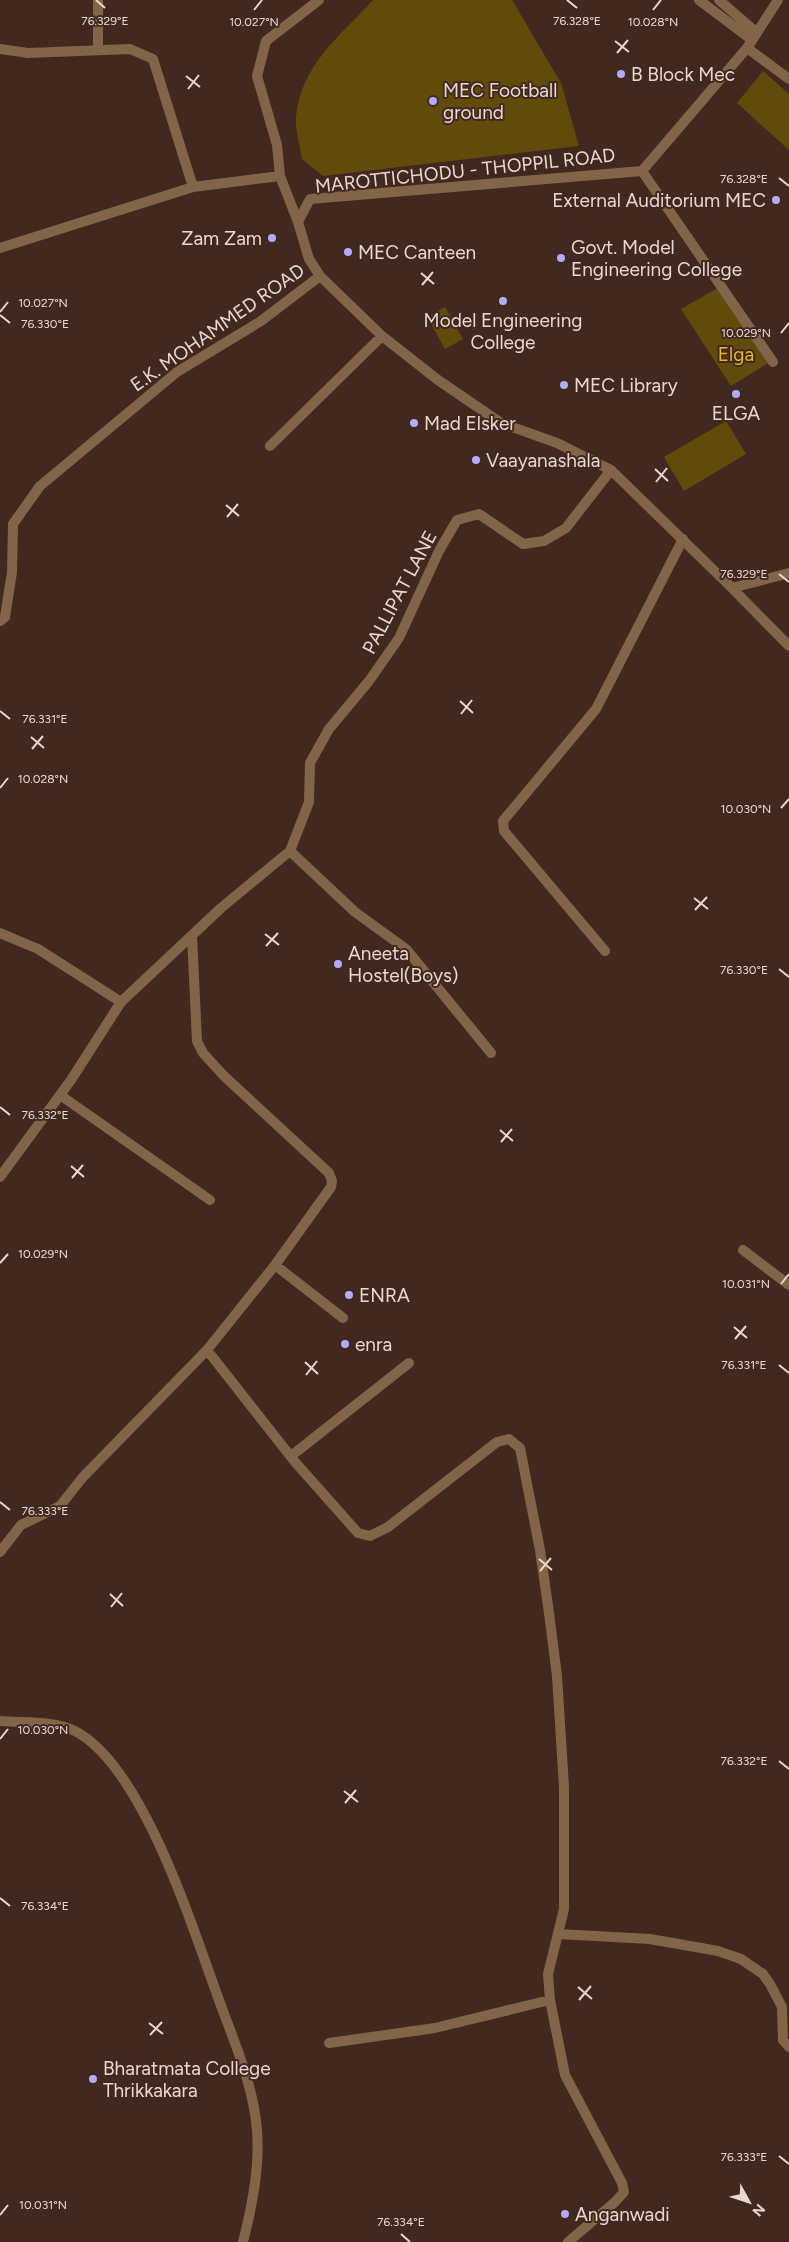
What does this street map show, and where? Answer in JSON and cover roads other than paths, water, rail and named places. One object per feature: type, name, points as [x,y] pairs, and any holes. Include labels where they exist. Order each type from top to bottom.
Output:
[{"type":"street","points":[[98,0],[98,50]]},
{"type":"street","points":[[319,0],[266,41],[257,76],[277,145],[280,176],[298,222],[309,259],[320,276],[382,336],[438,380],[501,424],[557,443],[611,470],[683,539],[789,646]]},
{"type":"street","points":[[699,0],[752,40]]},
{"type":"street","points":[[719,0],[752,40],[789,79]]},
{"type":"street","name":"MAROTTICHODU - THOPPIL ROAD","points":[[298,222],[310,199],[642,170],[752,40],[778,0]]},
{"type":"street","points":[[0,49],[28,53],[130,49],[153,59],[193,187]]},
{"type":"street","points":[[642,170],[774,362]]},
{"type":"street","points":[[0,248],[193,187],[280,176]]},
{"type":"street","name":"E.K. MOHAMMED ROAD","points":[[0,621],[6,617],[12,572],[13,524],[40,486],[177,372],[261,321],[320,276]]},
{"type":"street","points":[[270,446],[382,336]]},
{"type":"street","name":"PALLIPAT LANE","points":[[290,851],[309,802],[310,763],[329,729],[369,682],[399,638],[440,551],[457,520],[479,514],[523,544],[544,542],[566,528],[611,470]]},
{"type":"street","points":[[605,951],[504,831],[504,821],[596,709],[683,539]]},
{"type":"street","points":[[732,588],[789,573]]},
{"type":"street","points":[[0,1177],[60,1095],[122,1002],[192,936],[290,851],[355,912],[406,949],[491,1054]]},
{"type":"street","points":[[0,933],[38,949],[122,1002]]},
{"type":"street","points":[[0,1552],[21,1525],[60,1506],[83,1477],[207,1350],[275,1265],[331,1187],[332,1181],[329,1173],[224,1076],[203,1053],[197,1041],[192,936]]},
{"type":"street","points":[[60,1095],[210,1200]]},
{"type":"street","points":[[743,1250],[789,1285]]},
{"type":"street","points":[[275,1265],[343,1318]]},
{"type":"street","points":[[207,1350],[291,1456],[358,1533],[370,1536],[388,1527],[497,1442],[509,1438],[520,1448],[540,1550],[560,1713],[564,1787],[564,1909],[548,1974],[550,2000],[565,2075],[622,2183],[624,2192],[568,2242]]},
{"type":"street","points":[[291,1456],[409,1363]]},
{"type":"street","points":[[0,1721],[58,1725],[75,1730],[98,1747],[120,1773],[171,1868],[249,2085],[257,2130],[256,2177],[243,2242]]},
{"type":"street","points":[[558,1934],[650,1939],[718,1950],[741,1959],[762,1974],[770,1984],[782,2007],[783,2040],[789,2047]]},
{"type":"street","points":[[329,2043],[435,2028],[550,2000]]},
{"type":"place","name":"B Block Mec","points":[[621,74]]},
{"type":"place","name":"MEC Football ground","points":[[433,101]]},
{"type":"place","name":"External Auditorium MEC","points":[[776,200]]},
{"type":"place","name":"Zam Zam","points":[[272,238]]},
{"type":"place","name":"MEC Canteen","points":[[348,252]]},
{"type":"place","name":"Govt. Model Engineering College","points":[[561,258]]},
{"type":"place","name":"Model Engineering College","points":[[503,301]]},
{"type":"place","name":"MEC Library","points":[[564,385]]},
{"type":"place","name":"ELGA","points":[[736,394]]},
{"type":"place","name":"Mad Elsker","points":[[414,423]]},
{"type":"place","name":"Vaayanashala","points":[[476,460]]},
{"type":"place","name":"Aneeta Hostel(Boys)","points":[[338,964]]},
{"type":"place","name":"ENRA","points":[[349,1295]]},
{"type":"place","name":"enra","points":[[345,1344]]},
{"type":"place","name":"Bharatmata College Thrikkakara","points":[[93,2079]]},
{"type":"place","name":"Anganwadi","points":[[565,2214]]},
{"type":"park label","name":"Elga","points":[[736,354]]}]
